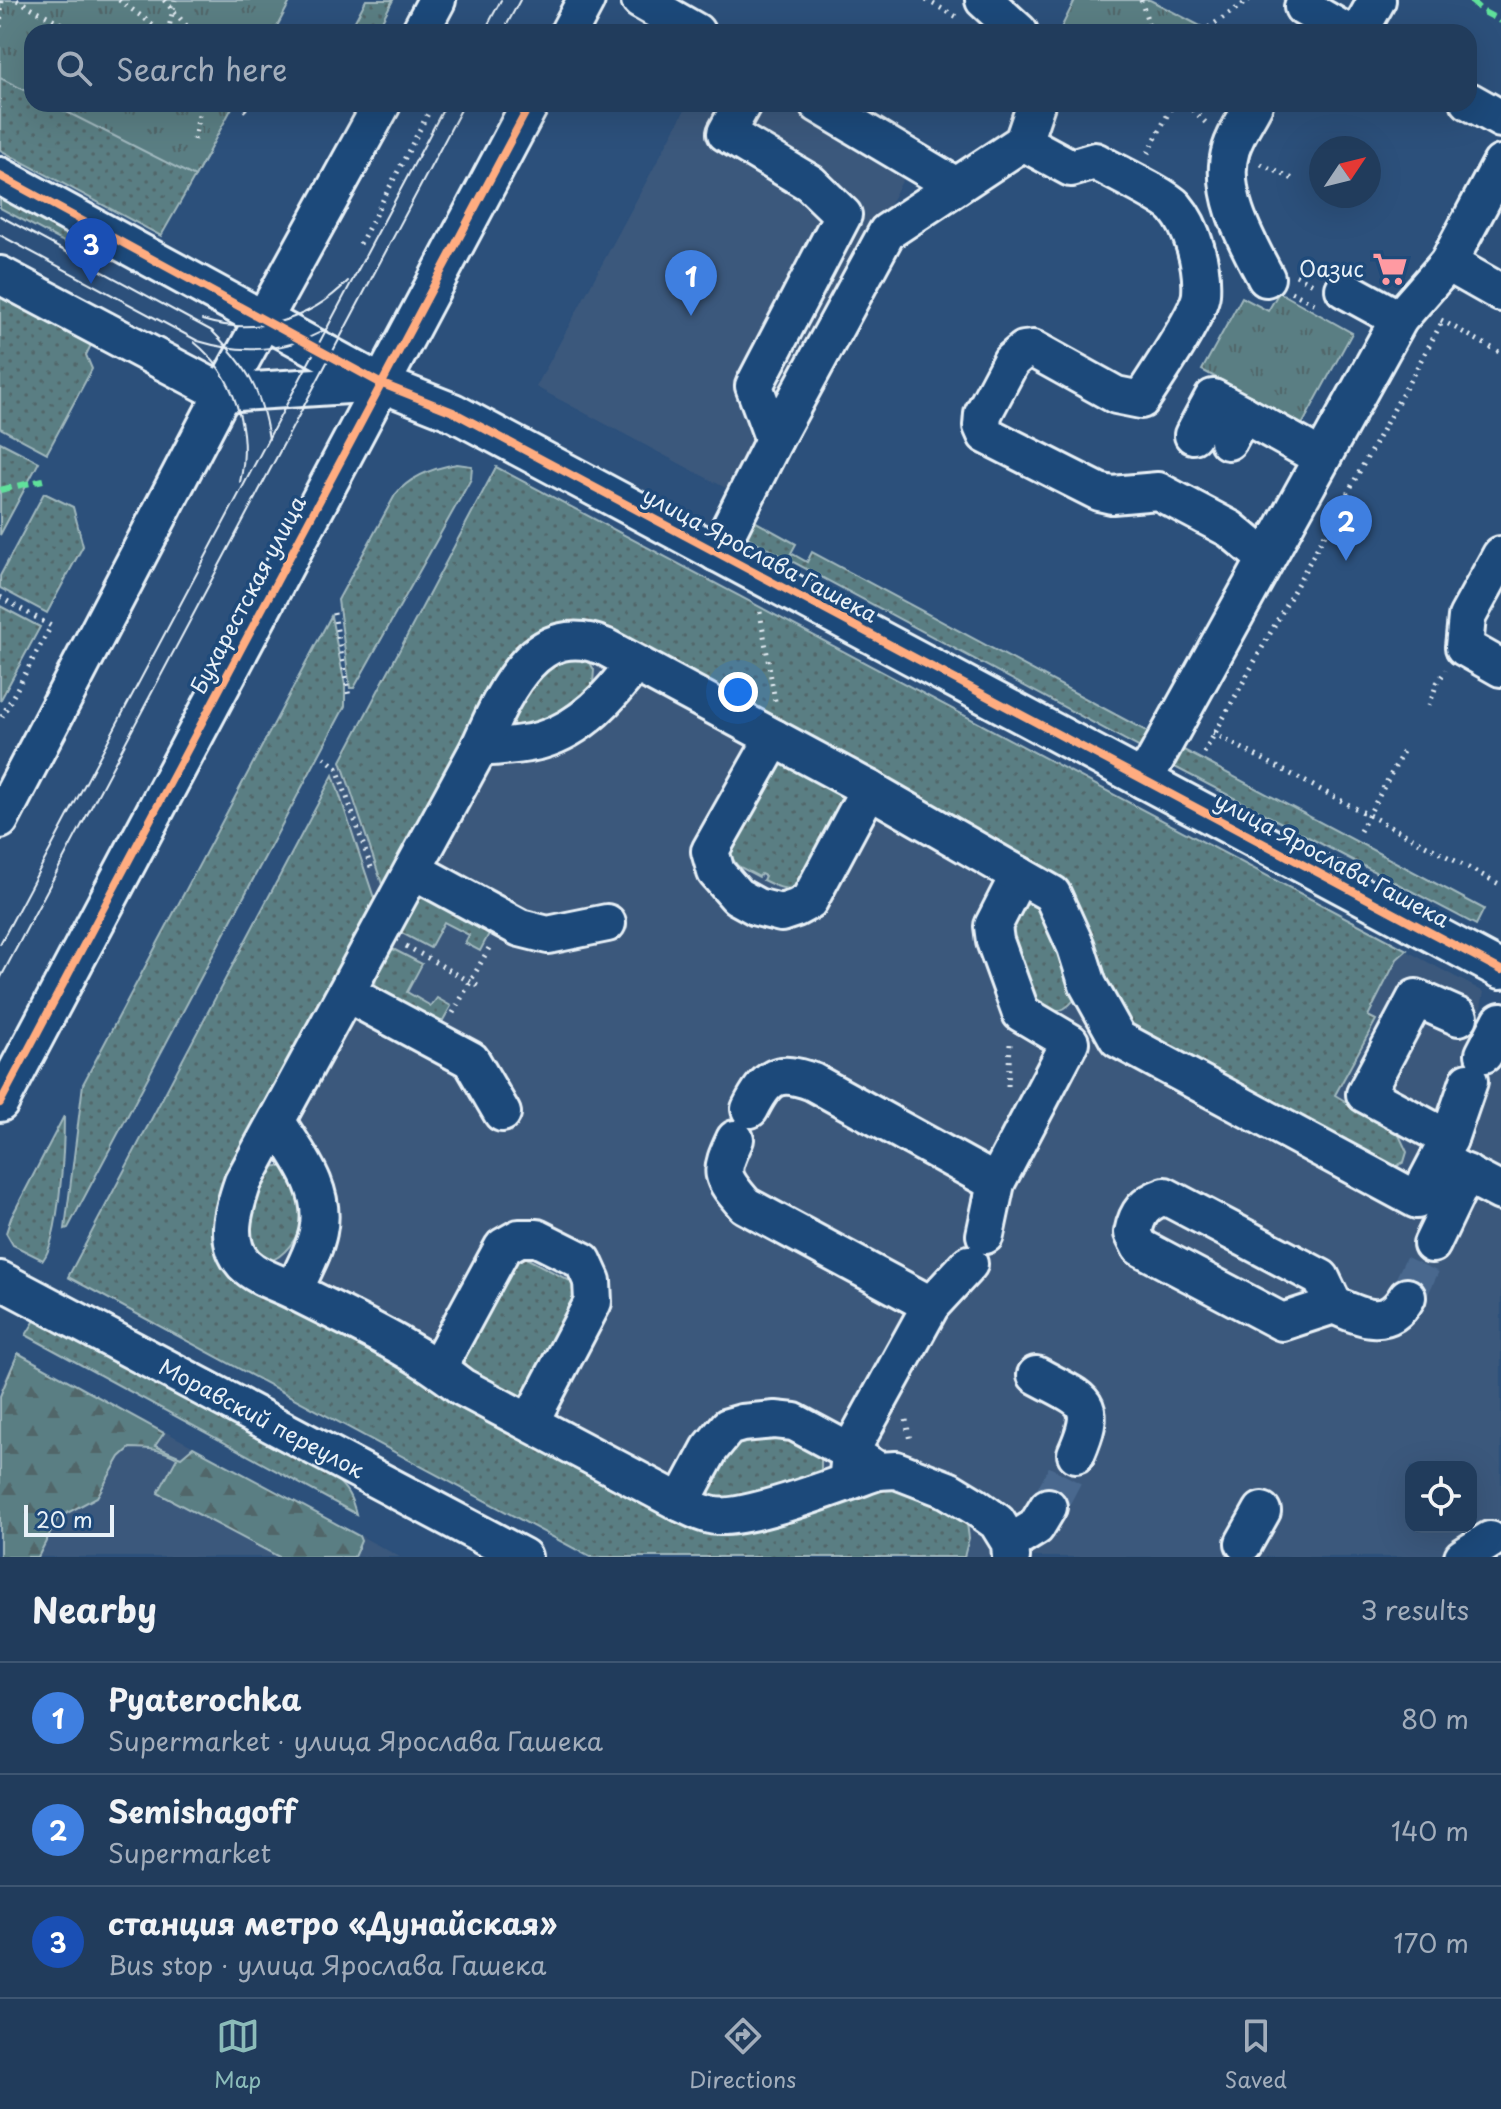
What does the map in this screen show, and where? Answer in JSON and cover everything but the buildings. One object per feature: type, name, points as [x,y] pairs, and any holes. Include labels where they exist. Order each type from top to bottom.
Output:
[{"type":"street","points":[[424,24],[437,0]]},
{"type":"street","points":[[573,24],[586,0]]},
{"type":"street","points":[[640,0],[682,24]]},
{"type":"street","points":[[1321,18],[1377,0]]},
{"type":"street","points":[[1477,106],[1501,119]]},
{"type":"street","points":[[0,820],[223,393],[378,112]]},
{"type":"street","name":"Бухарестская улица","points":[[0,1103],[526,112]]},
{"type":"street","points":[[738,112],[726,133],[810,183],[843,215],[754,386],[774,440]]},
{"type":"street","points":[[831,112],[956,186]]},
{"type":"street","points":[[717,553],[774,440],[887,232],[1023,142],[1033,112]]},
{"type":"street","points":[[1250,112],[1231,148],[1227,184],[1238,217],[1266,278]]},
{"type":"street","points":[[1023,142],[1071,168],[1095,161],[1174,205],[1189,231],[1199,264],[1201,296],[1141,400],[1116,395],[1033,349],[1024,350],[1011,361],[983,414],[982,426],[986,435],[1099,492],[1112,495],[1158,491],[1230,529],[1266,559]]},
{"type":"street","points":[[1144,780],[1322,458],[1418,315],[1458,269],[1501,164]]},
{"type":"street","name":"улица Ярослава Гашека","points":[[0,176],[380,383],[453,412],[1501,970]]},
{"type":"street","points":[[1458,269],[1501,293]]},
{"type":"street","points":[[0,275],[223,393]]},
{"type":"street","points":[[1344,289],[1418,315]]},
{"type":"street","name":"улица Ярослава Гашека","points":[[223,393],[380,383]]},
{"type":"street","points":[[1193,435],[1213,398],[1235,428],[1322,458]]},
{"type":"street","points":[[1501,555],[1467,617],[1464,647],[1501,668]]},
{"type":"street","points":[[1048,1507],[1036,1527],[1010,1550],[997,1522],[948,1490],[896,1470],[858,1469],[730,1517],[711,1516],[462,1387],[438,1367],[294,1290],[264,1278],[243,1263],[235,1247],[232,1229],[234,1208],[243,1182],[515,677],[527,662],[553,645],[569,639],[586,639],[634,664],[775,726],[869,789],[1052,894],[1076,947],[1088,985],[1118,1039]]},
{"type":"street","points":[[479,748],[542,740],[568,728],[611,696],[634,664]]},
{"type":"street","points":[[775,726],[710,851],[716,872],[737,896],[757,907],[781,913],[809,901],[869,789]]},
{"type":"street","points":[[413,870],[520,928],[548,935],[607,923]]},
{"type":"street","points":[[1019,875],[993,926],[995,941],[1021,1013],[1070,1042],[1118,1039],[1417,1200],[1451,1157]]},
{"type":"street","points":[[346,993],[471,1060],[502,1113]]},
{"type":"street","points":[[1459,1017],[1416,998],[1365,1094],[1501,1192]]},
{"type":"street","points":[[1432,1244],[1451,1157],[1477,1068],[1501,1021]]},
{"type":"street","points":[[858,1469],[895,1372],[931,1305],[977,1250],[996,1183],[1070,1042]]},
{"type":"street","points":[[931,1305],[745,1205],[728,1186],[723,1164],[761,1088],[775,1077],[791,1074],[813,1082],[996,1183]]},
{"type":"street","points":[[277,1122],[313,1181],[321,1209],[318,1235],[294,1290]]},
{"type":"street","points":[[1334,1305],[1321,1278],[1165,1196],[1148,1202],[1136,1217],[1133,1233],[1140,1247],[1282,1322],[1334,1305],[1368,1318],[1391,1316],[1401,1308],[1407,1297]]},
{"type":"street","points":[[438,1367],[503,1247],[519,1238],[537,1238],[583,1261],[592,1281],[593,1302],[530,1422]]},
{"type":"street","name":"Моравский переулок","points":[[0,1280],[523,1557]]},
{"type":"street","points":[[1036,1375],[1084,1403],[1089,1414],[1088,1427],[1076,1454]]},
{"type":"street","points":[[681,1503],[710,1449],[728,1427],[775,1420],[794,1422],[858,1469]]},
{"type":"street","points":[[1244,1543],[1262,1511]]},
{"type":"path","points":[[0,27],[2,0]]},
{"type":"path","points":[[17,0],[62,24]]},
{"type":"path","points":[[119,0],[154,24]]},
{"type":"path","points":[[164,0],[185,24]]},
{"type":"path","points":[[168,24],[175,0]]},
{"type":"path","points":[[1141,0],[1148,24]]},
{"type":"path","points":[[1214,24],[1249,0]]},
{"type":"path","points":[[194,140],[199,112]]},
{"type":"path","points":[[360,244],[429,112]]},
{"type":"path","points":[[1151,147],[1169,112]]},
{"type":"path","points":[[1195,112],[1204,121]]},
{"type":"path","points":[[1281,174],[1295,180]]},
{"type":"path","points":[[1204,753],[1418,315],[1458,269]]},
{"type":"path","points":[[1266,278],[1317,306],[1344,289]]},
{"type":"path","points":[[1418,315],[1501,353]]},
{"type":"path","points":[[0,597],[51,626],[0,720]]},
{"type":"path","points":[[760,608],[775,726]]},
{"type":"path","points":[[334,613],[349,697]]},
{"type":"path","points":[[1180,716],[1501,885]]},
{"type":"path","points":[[1360,831],[1404,750]]},
{"type":"path","points":[[324,757],[337,768],[383,923],[478,986]]},
{"type":"path","points":[[437,1042],[505,919]]},
{"type":"path","points":[[895,1372],[902,1392],[915,1478]]},
{"type":"shaded area","points":[[684,112],[799,112],[908,170],[735,493],[536,387]]},
{"type":"shaded area","points":[[496,467],[1484,992],[1473,1048],[1501,1063],[1501,1557],[590,1557],[68,1277]]},
{"type":"shaded area","points":[[18,1353],[400,1557],[0,1557],[0,1388]]},
{"type":"green space","points":[[0,0],[291,0],[278,24],[24,24],[24,90],[0,78]]},
{"type":"green space","points":[[366,0],[393,0],[380,24],[353,24]]},
{"type":"green space","points":[[1075,0],[1150,0],[1196,24],[1063,24]]},
{"type":"green space","points":[[0,43],[24,56],[24,112],[132,112],[209,152],[161,236],[0,150]]},
{"type":"green space","points":[[67,112],[230,112],[195,177]]},
{"type":"green space","points":[[0,195],[79,236],[73,247],[0,208]]},
{"type":"green space","points":[[1279,292],[1352,333],[1302,425],[1202,370],[1242,297],[1268,311]]},
{"type":"green space","points":[[0,297],[91,345],[86,355],[92,369],[47,453],[0,428]]},
{"type":"green space","points":[[0,442],[39,462],[0,535]]},
{"type":"green space","points":[[457,464],[472,466],[471,479],[354,688],[350,688],[338,600],[395,495],[423,474]]},
{"type":"green space","points":[[496,467],[1407,950],[1397,959],[1368,1016],[1376,1020],[1335,1095],[1398,1133],[1407,1152],[1404,1162],[1393,1168],[1146,1037],[1112,1008],[1063,889],[565,633],[386,896],[341,761]]},
{"type":"green space","points":[[44,493],[73,507],[83,546],[47,613],[0,588],[0,576]]},
{"type":"green space","points":[[749,518],[796,544],[791,553],[807,562],[812,552],[1150,733],[1142,749],[741,534]]},
{"type":"green space","points":[[0,606],[40,627],[0,701]]},
{"type":"green space","points":[[331,616],[345,685],[345,706],[65,1229],[83,1084]]},
{"type":"green space","points":[[557,656],[588,659],[594,670],[593,683],[565,707],[539,721],[516,725],[507,721],[507,713]]},
{"type":"green space","points":[[1178,747],[1484,909],[1476,925],[1169,764]]},
{"type":"green space","points":[[783,762],[845,795],[846,805],[799,888],[794,889],[763,880],[765,876],[761,874],[759,877],[738,866],[728,853],[776,766]]},
{"type":"green space","points":[[333,775],[378,910],[230,1190],[256,1290],[697,1525],[889,1481],[959,1513],[967,1524],[969,1538],[964,1557],[590,1557],[68,1277]]},
{"type":"green space","points":[[426,896],[493,926],[480,951],[465,943],[469,935],[444,922],[430,948],[398,931],[415,901]]},
{"type":"green space","points":[[1030,904],[1042,909],[1078,995],[1060,1010],[1035,1008],[1004,920],[1019,907]]},
{"type":"green space","points":[[389,947],[422,964],[407,992],[431,1006],[437,998],[451,1006],[438,1029],[375,990],[376,970]]},
{"type":"green space","points":[[64,1116],[57,1213],[49,1249],[43,1260],[13,1245],[6,1233]]},
{"type":"green space","points":[[278,1166],[295,1180],[302,1204],[302,1219],[290,1245],[267,1262],[243,1243],[242,1219],[270,1167]]},
{"type":"green space","points":[[519,1257],[574,1283],[581,1296],[526,1400],[469,1380],[455,1356],[500,1270]]},
{"type":"green space","points":[[37,1317],[334,1478],[348,1494],[356,1514],[26,1335]]},
{"type":"green space","points":[[18,1353],[164,1433],[155,1446],[181,1457],[193,1447],[359,1536],[361,1541],[354,1557],[279,1557],[158,1493],[177,1458],[154,1450],[130,1448],[120,1457],[97,1497],[58,1518],[38,1557],[0,1557],[0,1396]]},
{"type":"green space","points":[[778,1434],[821,1456],[821,1473],[807,1487],[713,1500],[708,1487],[733,1441]]},
{"type":"tunnel","points":[[1407,1297],[1432,1244]]},
{"type":"tunnel","points":[[1048,1507],[1076,1454]]},
{"type":"tram line","points":[[488,24],[501,0]]},
{"type":"tram line","points":[[507,24],[520,0]]},
{"type":"tram line","points":[[0,944],[442,112]]},
{"type":"tram line","points":[[0,979],[460,112]]},
{"type":"tram line","points":[[0,216],[212,331],[251,379],[262,406],[269,439]]},
{"type":"tram line","points":[[0,235],[198,341],[232,348],[265,349],[297,342],[328,328]]},
{"type":"tram line","points":[[202,320],[242,326],[280,322],[316,306],[348,281]]},
{"type":"tram line","points":[[194,342],[220,371],[237,406],[244,444],[240,482]]},
{"type":"marked path","points":[[1470,0],[1501,21]]},
{"type":"marked path","points":[[0,490],[43,480]]},
{"type":"cycle path","points":[[0,1103],[526,112]]},
{"type":"cycle path","points":[[0,176],[380,383],[453,412],[1501,970]]},
{"type":"place","name":"Оазис","points":[[1390,269]]},
{"type":"place","name":"станция метро «Дунайская»","points":[[91,284]]},
{"type":"place","name":"Pyaterochka","points":[[691,316]]},
{"type":"place","name":"Semishagoff","points":[[1346,561]]}]
